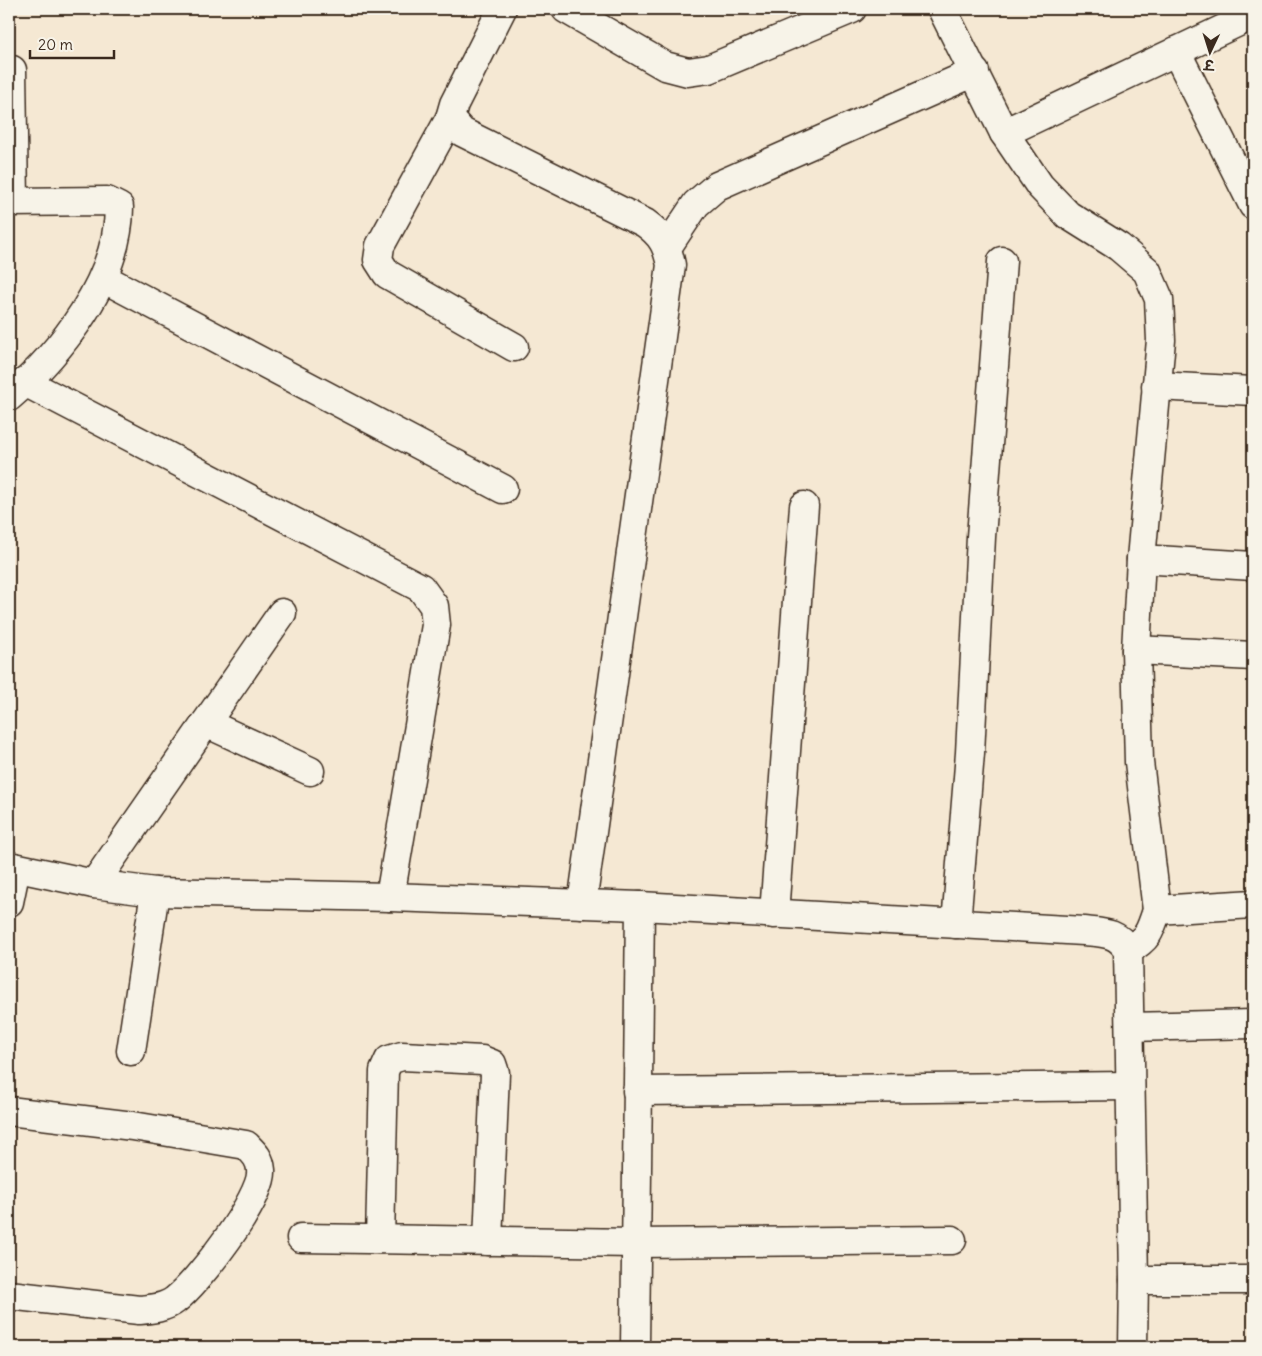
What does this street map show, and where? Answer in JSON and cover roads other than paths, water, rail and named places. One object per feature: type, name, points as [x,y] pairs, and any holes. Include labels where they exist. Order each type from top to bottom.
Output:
[{"type":"street","points":[[502,9],[454,104],[450,118],[380,246],[378,260],[387,274],[514,347]]},
{"type":"street","points":[[566,9],[665,66],[688,72],[709,69],[852,9]]},
{"type":"street","points":[[942,9],[1004,133],[1040,186],[1068,215],[1119,247],[1147,270],[1159,299],[1161,340],[1141,559],[1136,650],[1139,762],[1157,910],[1151,932],[1142,942],[1128,950]]},
{"type":"street","points":[[1004,133],[1253,15]]},
{"type":"street","points":[[1176,52],[1253,205]]},
{"type":"street","points":[[12,70],[11,202],[107,201],[119,208],[119,221],[103,278],[90,303],[54,350],[17,390],[421,588],[434,606],[436,625],[390,896]]},
{"type":"street","points":[[668,246],[696,204],[717,186],[975,72]]},
{"type":"street","points":[[450,118],[462,132],[645,223],[659,233],[668,246],[671,265],[582,904]]},
{"type":"street","points":[[956,924],[970,753],[980,537],[1002,261]]},
{"type":"street","points":[[103,278],[503,489]]},
{"type":"street","points":[[1156,386],[1253,391]]},
{"type":"street","points":[[774,914],[804,506]]},
{"type":"street","points":[[1141,559],[1253,566]]},
{"type":"street","points":[[94,884],[282,613]]},
{"type":"street","points":[[1136,650],[1253,656]]},
{"type":"street","points":[[206,723],[310,771]]},
{"type":"street","points":[[9,902],[13,867],[94,884],[155,892],[390,896],[640,906],[1111,934],[1122,940],[1128,950],[1134,1280],[1133,1347]]},
{"type":"street","points":[[131,1051],[155,892]]},
{"type":"street","points":[[1157,910],[1253,904]]},
{"type":"street","points":[[635,1347],[640,906]]},
{"type":"street","points":[[1130,1027],[1253,1024]]},
{"type":"street","points":[[380,1239],[384,1071],[389,1060],[402,1056],[482,1060],[492,1064],[495,1073],[488,1241]]},
{"type":"street","points":[[637,1091],[1130,1086]]},
{"type":"street","points":[[9,1111],[133,1126],[246,1145],[258,1156],[262,1172],[258,1190],[243,1217],[189,1287],[175,1301],[160,1308],[139,1310],[9,1295]]},
{"type":"street","points":[[301,1238],[635,1242],[952,1240]]},
{"type":"street","points":[[1134,1280],[1253,1280]]}]
